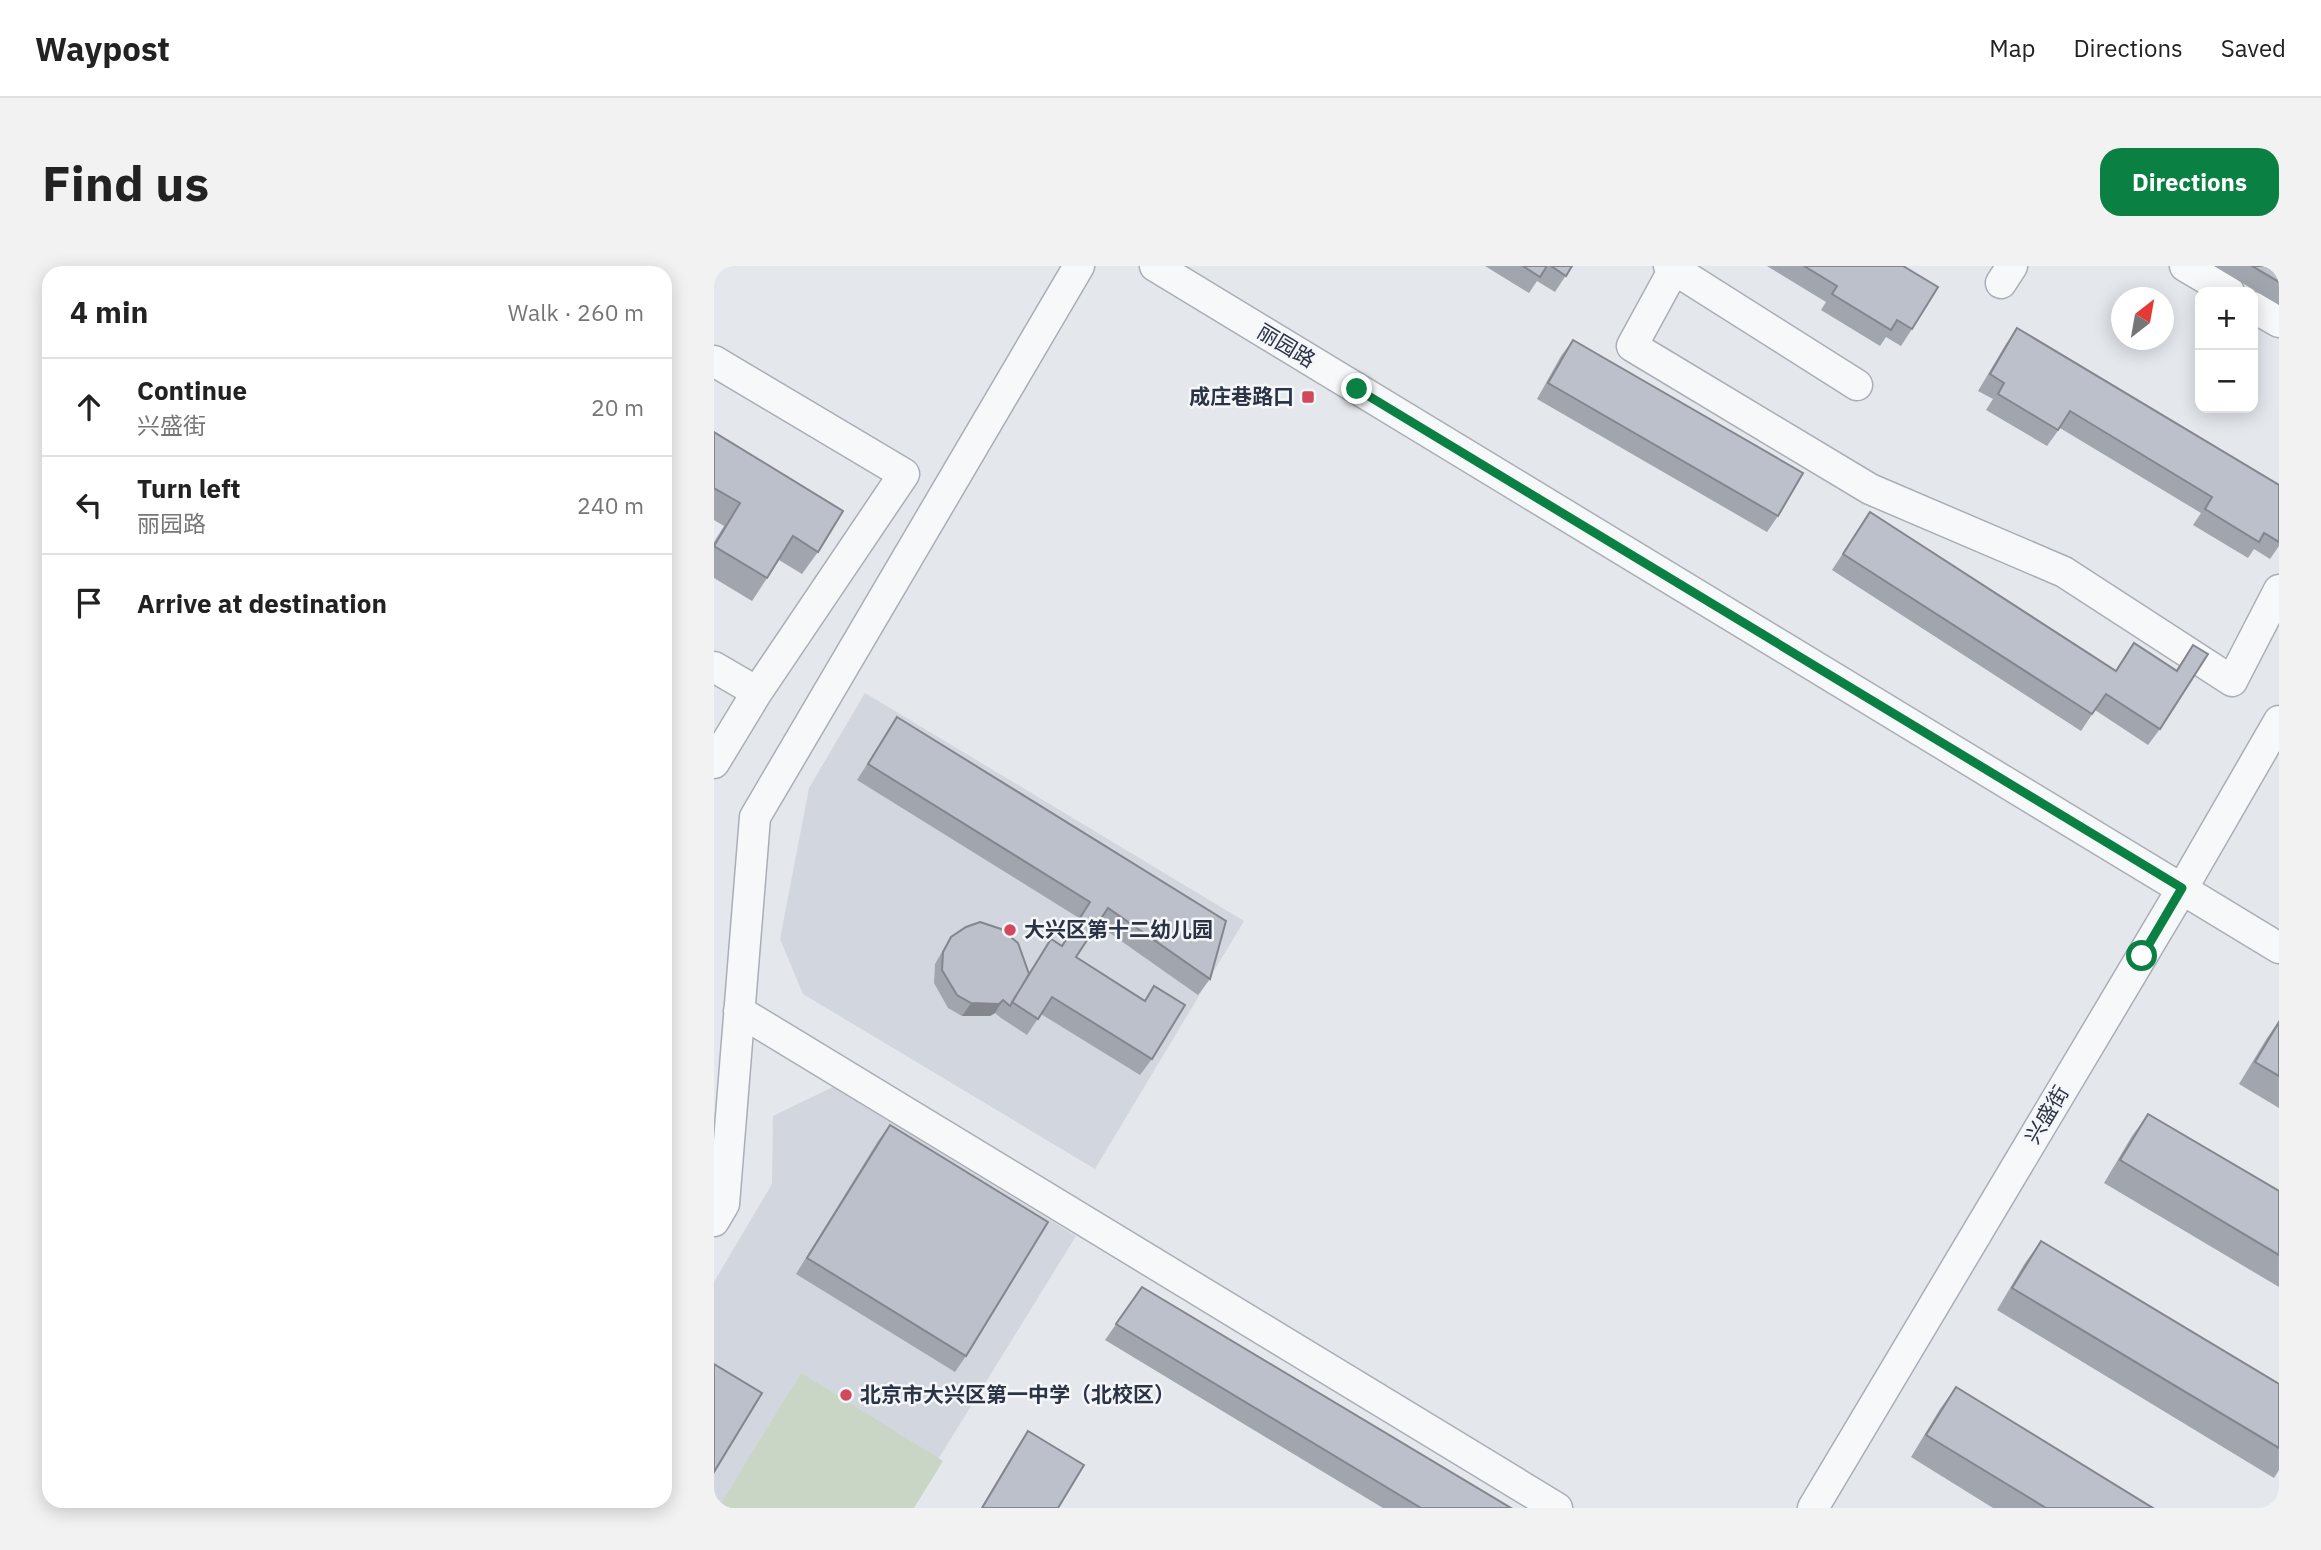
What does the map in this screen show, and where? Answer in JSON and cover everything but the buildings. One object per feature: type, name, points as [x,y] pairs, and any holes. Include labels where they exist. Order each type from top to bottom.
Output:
[{"type":"street","points":[[714,1221],[724,1204],[755,817],[1079,266]]},
{"type":"street","name":"丽园路","points":[[1155,266],[2279,948]]},
{"type":"street","points":[[2185,266],[2221,287]]},
{"type":"street","points":[[1857,386],[1672,267],[1632,346],[1870,489],[2064,572],[2232,681],[2279,590]]},
{"type":"street","points":[[2258,310],[2279,322]]},
{"type":"street","points":[[714,361],[904,474],[757,692],[714,763]]},
{"type":"street","points":[[714,667],[757,692]]},
{"type":"street","name":"兴盛街","points":[[1813,1508],[2279,721]]},
{"type":"street","points":[[739,1011],[1557,1508]]},
{"type":"shaded area","name":"大兴区第十二幼儿园","points":[[865,693],[1244,921],[1095,1169],[803,994],[780,939],[809,788]]},
{"type":"shaded area","name":"北京市大兴区第一中学（北校区）","points":[[833,1087],[1076,1236],[908,1508],[714,1508],[714,1282],[772,1184],[773,1116]]},
{"type":"green space","points":[[801,1373],[943,1461],[914,1508],[718,1508]]},
{"type":"place","name":"成庄巷路口","points":[[1308,397]]},
{"type":"place","name":"大兴区第十二幼儿园","points":[[1010,930]]},
{"type":"place","name":"北京市大兴区第一中学（北校区）","points":[[846,1395]]},
{"type":"route","points":[[1357,389],[2182,888],[2142,956]]}]
